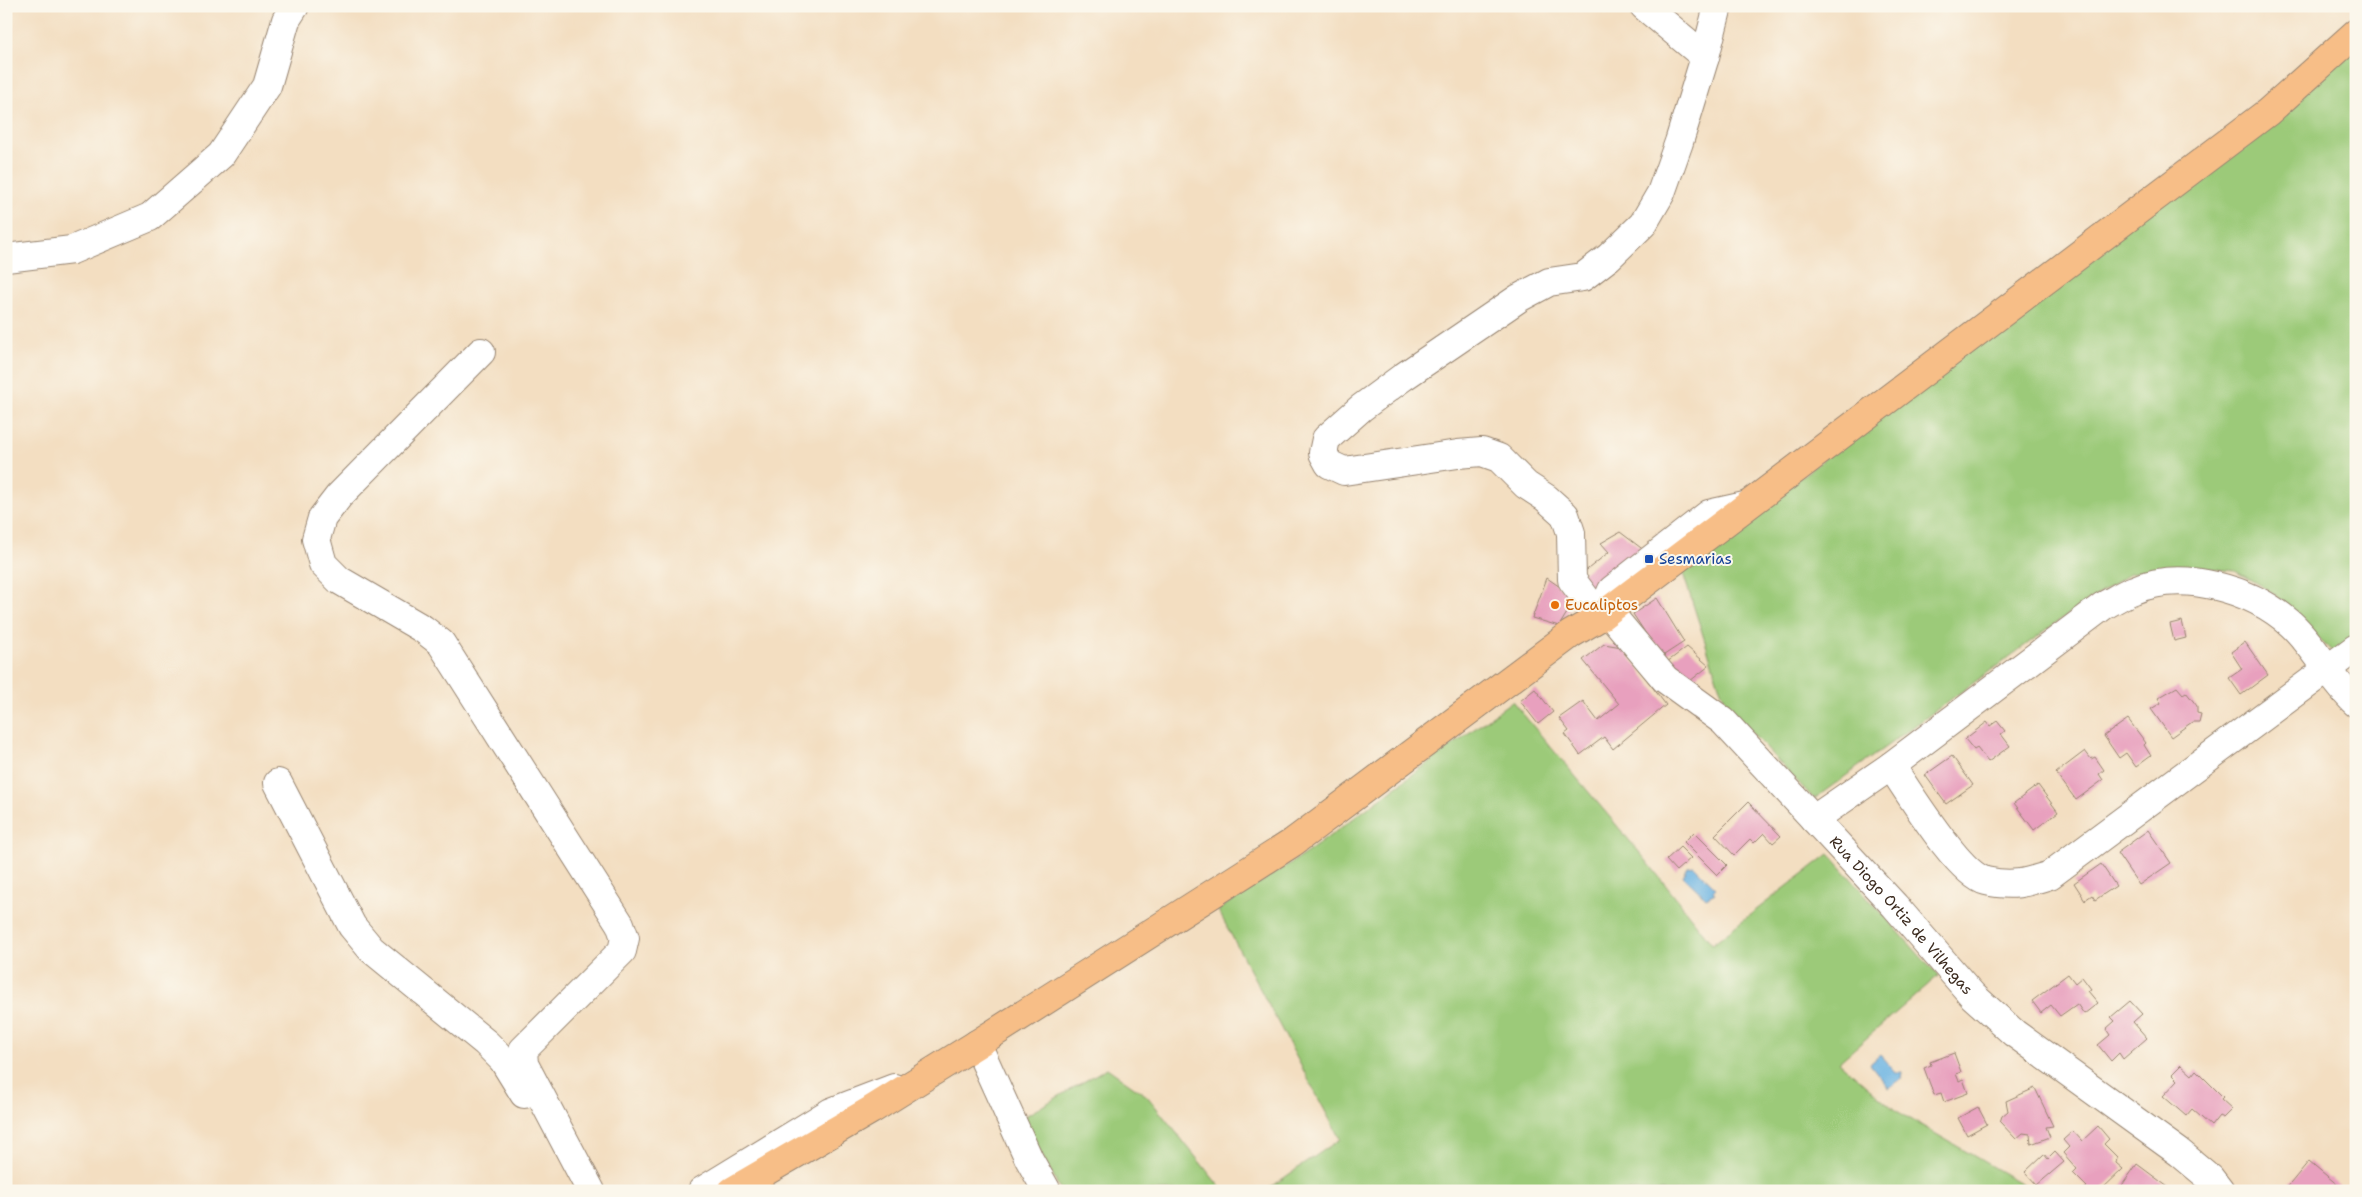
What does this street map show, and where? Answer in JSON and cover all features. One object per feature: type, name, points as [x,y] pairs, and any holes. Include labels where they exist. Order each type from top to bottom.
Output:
[{"type":"main road","points":[[732,1191],[928,1075],[1292,843],[1571,634],[1604,614],[2268,112],[2356,33]]},
{"type":"street","points":[[1644,6],[1705,57]]},
{"type":"street","name":"Rua Diogo Ortiz de Vilhegas","points":[[1718,6],[1705,57],[1661,193],[1643,224],[1610,257],[1582,277],[1549,282],[1519,298],[1403,377],[1361,408],[1326,439],[1323,453],[1329,464],[1344,471],[1364,470],[1458,454],[1482,452],[1498,458],[1526,485],[1546,498],[1565,515],[1571,533],[1572,580],[1665,679],[1723,721],[1895,906],[1974,996],[2014,1033],[2180,1153],[2210,1178],[2220,1191]]},
{"type":"street","points":[[6,258],[72,250],[150,217],[221,155],[267,86],[290,11]]},
{"type":"street","points":[[481,352],[339,496],[322,518],[316,539],[323,564],[339,580],[423,629],[441,643],[620,924],[625,938],[622,951],[523,1050],[524,1064],[591,1191]]},
{"type":"street","points":[[1814,818],[1891,766],[2103,606],[2135,589],[2169,582],[2199,584],[2232,589],[2265,604],[2291,624],[2328,669],[2342,690],[2356,703]]},
{"type":"street","points":[[1891,766],[1956,859],[1984,880],[2019,885],[2050,875],[2356,648]]},
{"type":"street","points":[[278,783],[352,926],[371,949],[486,1043],[503,1060],[576,1191]]},
{"type":"street","points":[[977,1044],[1029,1159],[1047,1191]]},
{"type":"street","points":[[702,1191],[831,1112],[928,1075]]},
{"type":"green space","points":[[2356,43],[2356,638],[2334,654],[2275,594],[2235,571],[2175,566],[2130,573],[2060,620],[1814,799],[1729,709],[1719,685],[1682,570]]},
{"type":"green space","points":[[1512,701],[1645,859],[1712,944],[1829,854],[1938,976],[1839,1062],[1895,1110],[2034,1191],[1265,1191],[1340,1139],[1218,910],[1308,852]]},
{"type":"green space","points":[[1107,1068],[1147,1096],[1223,1191],[1061,1191],[1022,1118]]},
{"type":"water","points":[[1694,866],[1716,888],[1713,891],[1715,893],[1706,898],[1683,876],[1688,867]]},
{"type":"water","points":[[1880,1055],[1895,1072],[1902,1072],[1901,1079],[1889,1088],[1870,1064]]},
{"type":"building","points":[[1620,532],[1649,554],[1596,599],[1578,577],[1609,552],[1601,543]]},
{"type":"building","points":[[1547,578],[1576,598],[1559,626],[1532,618]]},
{"type":"building","points":[[1657,598],[1684,642],[1661,657],[1633,614]]},
{"type":"building","points":[[2182,621],[2186,638],[2174,641],[2170,624]]},
{"type":"building","points":[[2245,642],[2268,675],[2241,695],[2229,678],[2242,669],[2231,652]]},
{"type":"building","points":[[1604,644],[1622,647],[1666,705],[1613,749],[1604,737],[1580,755],[1565,734],[1569,731],[1559,718],[1583,701],[1598,721],[1619,704],[1583,660]]},
{"type":"building","points":[[1687,647],[1709,666],[1690,681],[1667,662]]},
{"type":"building","points":[[2177,687],[2183,694],[2186,692],[2197,706],[2197,713],[2201,714],[2199,722],[2192,722],[2171,737],[2151,709],[2161,703],[2158,698]]},
{"type":"building","points":[[1535,689],[1553,712],[1538,724],[1520,701]]},
{"type":"building","points":[[2128,719],[2146,743],[2144,745],[2151,756],[2136,767],[2126,753],[2119,758],[2104,736]]},
{"type":"building","points":[[1997,721],[2005,731],[2001,734],[2010,746],[1988,762],[1977,748],[1974,750],[1965,739],[1987,722],[1990,726]]},
{"type":"building","points":[[2085,751],[2091,759],[2095,757],[2104,770],[2099,774],[2103,780],[2076,800],[2056,773]]},
{"type":"building","points":[[1952,756],[1973,785],[1946,804],[1925,775]]},
{"type":"building","points":[[2038,785],[2058,812],[2034,830],[2014,803]]},
{"type":"building","points":[[1748,802],[1781,836],[1773,843],[1764,833],[1754,843],[1750,839],[1734,855],[1715,835]]},
{"type":"building","points":[[2148,830],[2171,863],[2139,885],[2117,853]]},
{"type":"building","points":[[1694,832],[1727,865],[1717,875],[1684,842]]},
{"type":"building","points":[[1680,847],[1691,858],[1676,871],[1666,860]]},
{"type":"building","points":[[2101,864],[2116,886],[2095,900],[2092,895],[2085,900],[2074,883]]},
{"type":"building","points":[[2068,974],[2075,983],[2082,977],[2091,989],[2088,991],[2098,1003],[2084,1014],[2077,1004],[2060,1016],[2051,1005],[2041,1013],[2032,1001]]},
{"type":"building","points":[[2130,1001],[2142,1014],[2133,1022],[2147,1038],[2123,1059],[2119,1053],[2111,1061],[2098,1045],[2110,1035],[2106,1029],[2115,1021],[2111,1017]]},
{"type":"building","points":[[1954,1053],[1961,1072],[1956,1074],[1959,1081],[1963,1079],[1968,1093],[1944,1102],[1941,1093],[1934,1095],[1924,1068],[1931,1065],[1930,1062]]},
{"type":"building","points":[[2181,1065],[2192,1075],[2196,1070],[2223,1097],[2221,1099],[2232,1109],[2223,1118],[2219,1116],[2211,1126],[2192,1109],[2186,1116],[2163,1096],[2178,1080],[2172,1074]]},
{"type":"building","points":[[2035,1088],[2053,1126],[2046,1127],[2050,1137],[2031,1144],[2030,1134],[2023,1133],[2016,1139],[2000,1122],[2002,1116],[2008,1111],[2006,1101]]},
{"type":"building","points":[[1978,1107],[1987,1124],[1967,1135],[1958,1118]]},
{"type":"building","points":[[2098,1126],[2109,1139],[2104,1144],[2117,1157],[2116,1163],[2123,1169],[2100,1191],[2082,1191],[2087,1187],[2073,1173],[2077,1169],[2063,1153],[2069,1147],[2063,1140],[2073,1131],[2082,1141]]},
{"type":"building","points":[[2055,1152],[2064,1162],[2037,1185],[2025,1172],[2044,1154],[2048,1159]]},
{"type":"building","points":[[2309,1161],[2345,1191],[2288,1191],[2286,1189]]},
{"type":"building","points":[[2137,1164],[2172,1190],[2118,1191]]},
{"type":"place","name":"Sesmarias","points":[[1649,559]]},
{"type":"place","name":"Eucaliptos","points":[[1555,605]]}]
